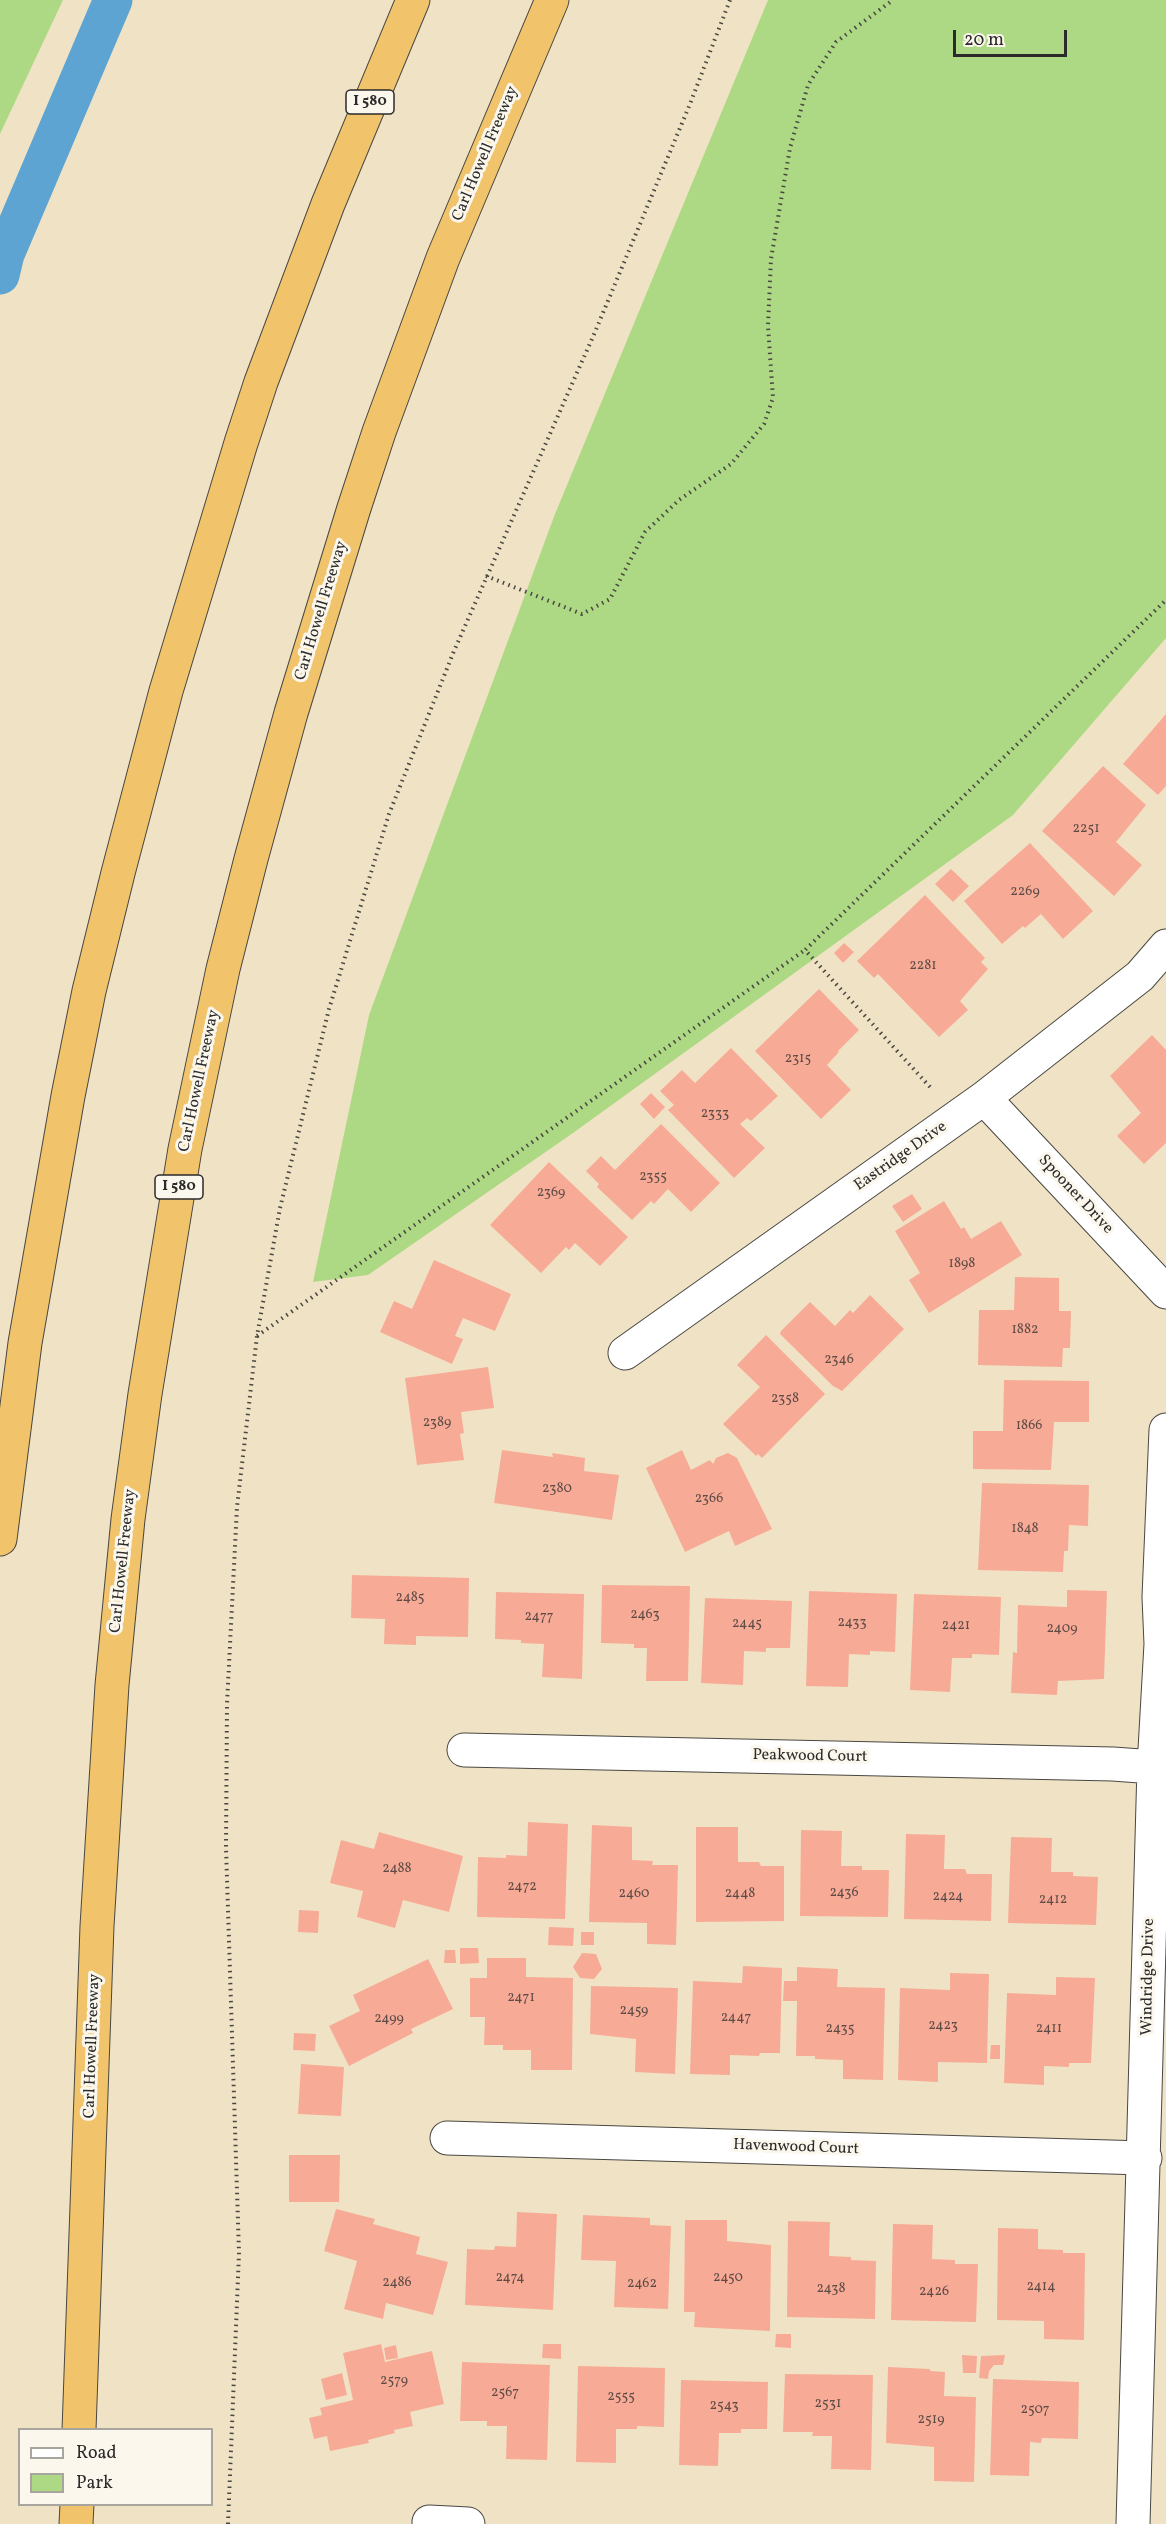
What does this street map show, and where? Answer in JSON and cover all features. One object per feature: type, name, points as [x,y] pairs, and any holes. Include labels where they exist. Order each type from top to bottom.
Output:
[{"type":"highway","name":"I 580","points":[[0,1539],[25,1343],[68,1096],[89,992],[115,884],[166,692],[237,454],[261,382],[324,214],[413,0]]},
{"type":"highway","name":"Carl Howell Freeway","points":[[79,2428],[97,1926],[112,1685],[128,1519],[141,1417],[188,1138],[223,969],[251,859],[291,713],[354,508],[382,422],[443,258],[552,0]]},
{"type":"highway","points":[[76,2506],[76,2524]]},
{"type":"street","name":"Eastridge Drive","points":[[625,1353],[984,1098],[1140,976],[1166,946]]},
{"type":"street","name":"Spooner Drive","points":[[984,1098],[1166,1293]]},
{"type":"street","name":"Windridge Drive","points":[[1133,2524],[1155,1767],[1161,1644],[1159,1596],[1166,1430]]},
{"type":"street","name":"Peakwood Court","points":[[464,1750],[1101,1763],[1155,1767]]},
{"type":"street","name":"Havenwood Court","points":[[447,2138],[1145,2158]]},
{"type":"street","points":[[429,2522],[468,2524]]},
{"type":"path","points":[[228,2524],[239,2253],[226,1847],[227,1704],[237,1507],[257,1336],[280,1208],[329,1009],[389,814],[486,576],[595,332],[690,104],[730,0]]},
{"type":"path","points":[[486,576],[582,614],[610,599],[645,532],[679,500],[731,464],[764,424],[773,398],[768,326],[771,259],[790,148],[807,85],[836,42],[893,0]]},
{"type":"path","points":[[257,1336],[805,950],[1166,600]]},
{"type":"path","points":[[805,950],[930,1087]]},
{"type":"green space","points":[[0,0],[63,0],[0,134]]},
{"type":"green space","points":[[768,0],[1166,0],[1166,638],[1013,815],[573,1133],[368,1275],[313,1282],[369,1015],[555,514]]},
{"type":"building","points":[[1166,714],[1166,786],[1158,795],[1123,764]]},
{"type":"building","points":[[1103,766],[1146,805],[1116,842],[1142,865],[1114,896],[1042,831]]},
{"type":"building","points":[[1030,843],[1093,911],[1063,939],[1041,914],[1002,944],[964,901]]},
{"type":"building","points":[[951,869],[969,886],[953,902],[935,884]]},
{"type":"building","points":[[925,895],[985,958],[981,962],[988,969],[960,1001],[968,1010],[939,1037],[878,974],[874,978],[857,961]]},
{"type":"building","points":[[844,943],[854,952],[843,963],[834,953]]},
{"type":"building","points":[[819,989],[859,1030],[827,1065],[851,1090],[821,1119],[755,1051]]},
{"type":"building","points":[[1152,1035],[1166,1050],[1166,1143],[1144,1164],[1117,1136],[1141,1113],[1110,1076]]},
{"type":"building","points":[[731,1048],[778,1096],[751,1121],[747,1118],[740,1124],[765,1148],[734,1178],[668,1110],[674,1105],[660,1091],[682,1070],[695,1083]]},
{"type":"building","points":[[651,1093],[665,1107],[654,1119],[640,1104]]},
{"type":"building","points":[[661,1124],[720,1183],[691,1212],[668,1189],[654,1204],[651,1201],[632,1220],[597,1187],[599,1184],[586,1171],[601,1156],[615,1170]]},
{"type":"building","points":[[549,1162],[628,1237],[600,1266],[575,1243],[569,1250],[566,1247],[541,1273],[490,1225]]},
{"type":"building","points":[[912,1194],[922,1209],[903,1222],[892,1206]]},
{"type":"building","points":[[944,1201],[961,1229],[964,1227],[971,1239],[1001,1221],[1022,1255],[929,1313],[909,1280],[920,1273],[895,1231]]},
{"type":"building","points":[[434,1260],[511,1294],[495,1331],[463,1318],[455,1336],[463,1339],[452,1364],[380,1332],[394,1301],[412,1309]]},
{"type":"building","points":[[1015,1277],[1059,1278],[1059,1311],[1071,1311],[1070,1348],[1063,1348],[1062,1367],[978,1365],[979,1310],[1014,1310]]},
{"type":"building","points":[[870,1295],[904,1329],[842,1391],[833,1386],[780,1334],[810,1302],[835,1326],[850,1310],[853,1313]]},
{"type":"building","points":[[766,1335],[825,1394],[762,1458],[758,1454],[756,1456],[723,1424],[760,1387],[737,1365]]},
{"type":"building","points":[[488,1367],[494,1408],[461,1412],[464,1433],[460,1434],[464,1460],[417,1465],[405,1378]]},
{"type":"building","points":[[1004,1380],[1089,1381],[1089,1422],[1054,1422],[1051,1470],[973,1469],[973,1431],[1003,1431]]},
{"type":"building","points":[[502,1450],[553,1457],[552,1453],[585,1458],[584,1471],[619,1475],[612,1520],[494,1503]]},
{"type":"building","points":[[682,1450],[691,1470],[710,1460],[713,1464],[716,1458],[728,1453],[737,1458],[772,1529],[735,1546],[729,1531],[685,1552],[646,1468]]},
{"type":"building","points":[[982,1483],[1089,1485],[1088,1526],[1069,1525],[1068,1551],[1064,1551],[1063,1572],[978,1570]]},
{"type":"building","points":[[352,1575],[469,1578],[468,1637],[416,1636],[416,1645],[384,1644],[385,1619],[351,1618]]},
{"type":"building","points":[[602,1585],[690,1586],[688,1681],[646,1681],[647,1648],[634,1648],[634,1644],[601,1643]]},
{"type":"building","points":[[1067,1590],[1107,1591],[1104,1679],[1058,1681],[1057,1695],[1011,1693],[1013,1652],[1017,1653],[1018,1605],[1067,1607]]},
{"type":"building","points":[[809,1591],[897,1594],[895,1652],[870,1651],[870,1655],[849,1654],[848,1687],[806,1686]]},
{"type":"building","points":[[496,1592],[584,1594],[582,1679],[542,1677],[544,1644],[495,1639]]},
{"type":"building","points":[[914,1594],[1001,1597],[999,1655],[972,1654],[972,1658],[952,1658],[950,1692],[910,1690]]},
{"type":"building","points":[[705,1598],[792,1601],[790,1648],[766,1648],[766,1652],[744,1651],[743,1685],[701,1683]]},
{"type":"building","points":[[528,1822],[568,1824],[565,1919],[477,1917],[478,1857],[527,1856]]},
{"type":"building","points":[[592,1825],[632,1827],[632,1860],[653,1861],[652,1865],[678,1865],[676,1945],[647,1944],[647,1923],[589,1922]]},
{"type":"building","points":[[696,1827],[738,1827],[738,1862],[759,1862],[761,1866],[784,1866],[784,1921],[696,1922]]},
{"type":"building","points":[[801,1830],[842,1831],[841,1866],[862,1866],[862,1870],[889,1870],[888,1917],[800,1916]]},
{"type":"building","points":[[379,1832],[463,1856],[449,1912],[403,1900],[395,1928],[357,1917],[363,1891],[330,1883],[341,1840],[374,1849]]},
{"type":"building","points":[[906,1834],[945,1835],[944,1869],[965,1869],[967,1874],[992,1874],[991,1921],[904,1919]]},
{"type":"building","points":[[1011,1837],[1052,1838],[1051,1872],[1073,1872],[1073,1876],[1098,1877],[1096,1925],[1008,1923]]},
{"type":"building","points":[[299,1910],[319,1911],[318,1933],[298,1932]]},
{"type":"building","points":[[549,1927],[574,1928],[573,1946],[548,1945]]},
{"type":"building","points":[[581,1932],[594,1932],[594,1945],[581,1945]]},
{"type":"building","points":[[460,1948],[478,1948],[479,1963],[460,1964]]},
{"type":"building","points":[[445,1950],[455,1950],[456,1963],[444,1963]]},
{"type":"building","points":[[582,1953],[596,1954],[602,1969],[594,1979],[580,1978],[573,1967]]},
{"type":"building","points":[[487,1958],[526,1958],[526,1977],[573,1978],[572,2070],[531,2070],[531,2050],[503,2050],[503,2045],[484,2045],[485,2017],[470,2017],[470,1978],[487,1978]]},
{"type":"building","points":[[428,1959],[453,2009],[411,2029],[413,2033],[349,2066],[329,2026],[360,2011],[353,1995]]},
{"type":"building","points":[[743,1966],[782,1968],[780,2053],[760,2053],[759,2056],[730,2055],[730,2075],[690,2074],[693,1981],[742,1983]]},
{"type":"building","points":[[797,1967],[838,1969],[837,1987],[885,1988],[883,2080],[843,2079],[843,2060],[796,2056],[797,2001],[783,2001],[784,1981],[797,1981]]},
{"type":"building","points":[[950,1973],[989,1974],[987,2063],[938,2062],[938,2082],[898,2080],[900,1988],[950,1990]]},
{"type":"building","points":[[1056,1977],[1095,1978],[1091,2063],[1069,2063],[1069,2067],[1044,2066],[1044,2085],[1004,2083],[1007,1993],[1056,1995]]},
{"type":"building","points":[[591,1986],[678,1988],[675,2074],[635,2072],[636,2039],[590,2034]]},
{"type":"building","points":[[294,2033],[316,2034],[315,2051],[293,2050]]},
{"type":"building","points":[[991,2045],[1000,2045],[1000,2059],[990,2059]]},
{"type":"building","points":[[301,2064],[344,2067],[341,2116],[298,2114]]},
{"type":"building","points":[[289,2155],[340,2155],[339,2202],[289,2202]]},
{"type":"building","points":[[336,2209],[375,2219],[373,2224],[420,2237],[416,2254],[448,2262],[433,2315],[386,2303],[383,2319],[344,2309],[357,2261],[324,2251]]},
{"type":"building","points":[[517,2212],[557,2214],[553,2310],[465,2305],[467,2249],[494,2250],[495,2246],[516,2247]]},
{"type":"building","points":[[583,2215],[650,2218],[650,2225],[671,2226],[668,2309],[614,2307],[616,2261],[581,2260]]},
{"type":"building","points":[[685,2220],[727,2220],[727,2241],[771,2245],[770,2331],[694,2327],[695,2312],[684,2312]]},
{"type":"building","points":[[788,2221],[830,2222],[829,2256],[876,2261],[875,2319],[787,2317]]},
{"type":"building","points":[[893,2224],[933,2225],[932,2259],[955,2260],[955,2264],[978,2264],[976,2322],[891,2320]]},
{"type":"building","points":[[998,2228],[1038,2229],[1038,2249],[1063,2250],[1063,2253],[1085,2253],[1084,2340],[1044,2339],[1044,2321],[997,2320]]},
{"type":"building","points":[[776,2334],[791,2334],[791,2348],[775,2347]]},
{"type":"building","points":[[381,2344],[385,2362],[432,2351],[444,2404],[410,2412],[413,2426],[394,2430],[395,2433],[368,2440],[369,2443],[330,2451],[327,2436],[314,2439],[309,2418],[322,2415],[320,2408],[353,2400],[343,2353]]},
{"type":"building","points":[[543,2344],[561,2344],[561,2359],[542,2358]]},
{"type":"building","points":[[396,2345],[398,2358],[386,2360],[384,2348]]},
{"type":"building","points":[[962,2355],[977,2356],[976,2373],[963,2373]]},
{"type":"building","points":[[1005,2355],[1003,2365],[994,2365],[989,2371],[988,2379],[979,2378],[981,2356]]},
{"type":"building","points":[[462,2362],[550,2365],[547,2460],[506,2459],[507,2426],[487,2426],[487,2421],[460,2421]]},
{"type":"building","points":[[578,2366],[665,2368],[664,2427],[637,2426],[637,2429],[616,2429],[616,2463],[576,2462]]},
{"type":"building","points":[[888,2367],[945,2372],[944,2396],[976,2397],[974,2482],[934,2481],[934,2447],[886,2443]]},
{"type":"building","points":[[342,2373],[347,2395],[326,2400],[321,2379]]},
{"type":"building","points":[[785,2374],[873,2375],[871,2470],[831,2469],[832,2436],[812,2436],[813,2432],[783,2432]]},
{"type":"building","points":[[993,2379],[1079,2382],[1078,2439],[1042,2438],[1041,2443],[1030,2442],[1029,2476],[990,2475]]},
{"type":"building","points":[[681,2380],[768,2382],[767,2429],[741,2429],[741,2433],[719,2433],[718,2466],[679,2465]]},
{"type":"waterway","points":[[0,275],[5,254],[113,0]]}]
